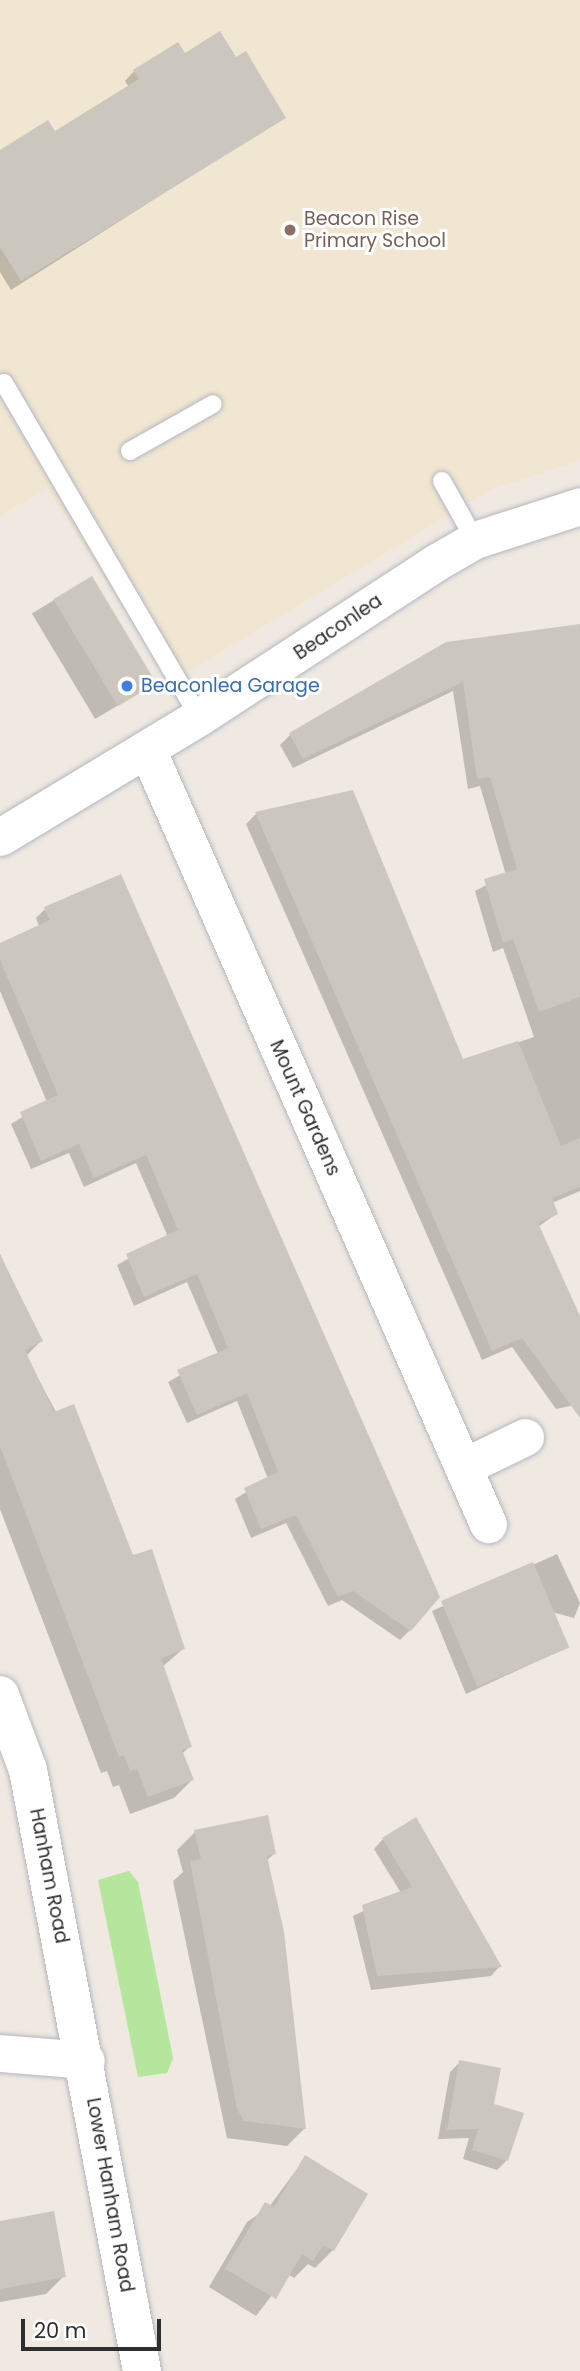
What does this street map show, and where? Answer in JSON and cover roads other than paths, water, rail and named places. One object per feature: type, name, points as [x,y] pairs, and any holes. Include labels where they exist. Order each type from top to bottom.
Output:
[{"type":"main road","name":"Hanham Road","points":[[0,1695],[28,1770],[86,2060]]},
{"type":"main road","name":"Lower Hanham Road","points":[[86,2060],[142,2371]]},
{"type":"street","name":"Beaconlea","points":[[0,837],[199,717],[475,540],[580,506]]},
{"type":"street","name":"Mount Gardens","points":[[147,749],[488,1524]]},
{"type":"street","points":[[463,1467],[525,1437]]},
{"type":"street","points":[[0,2053],[86,2060]]},
{"type":"lane","points":[[4,383],[199,717]]},
{"type":"lane","points":[[130,451],[213,404]]},
{"type":"lane","points":[[442,481],[475,540]]},
{"type":"place","name":"Beacon Rise Primary School","points":[[290,230]]},
{"type":"place","name":"Beaconlea Garage","points":[[127,686]]}]
